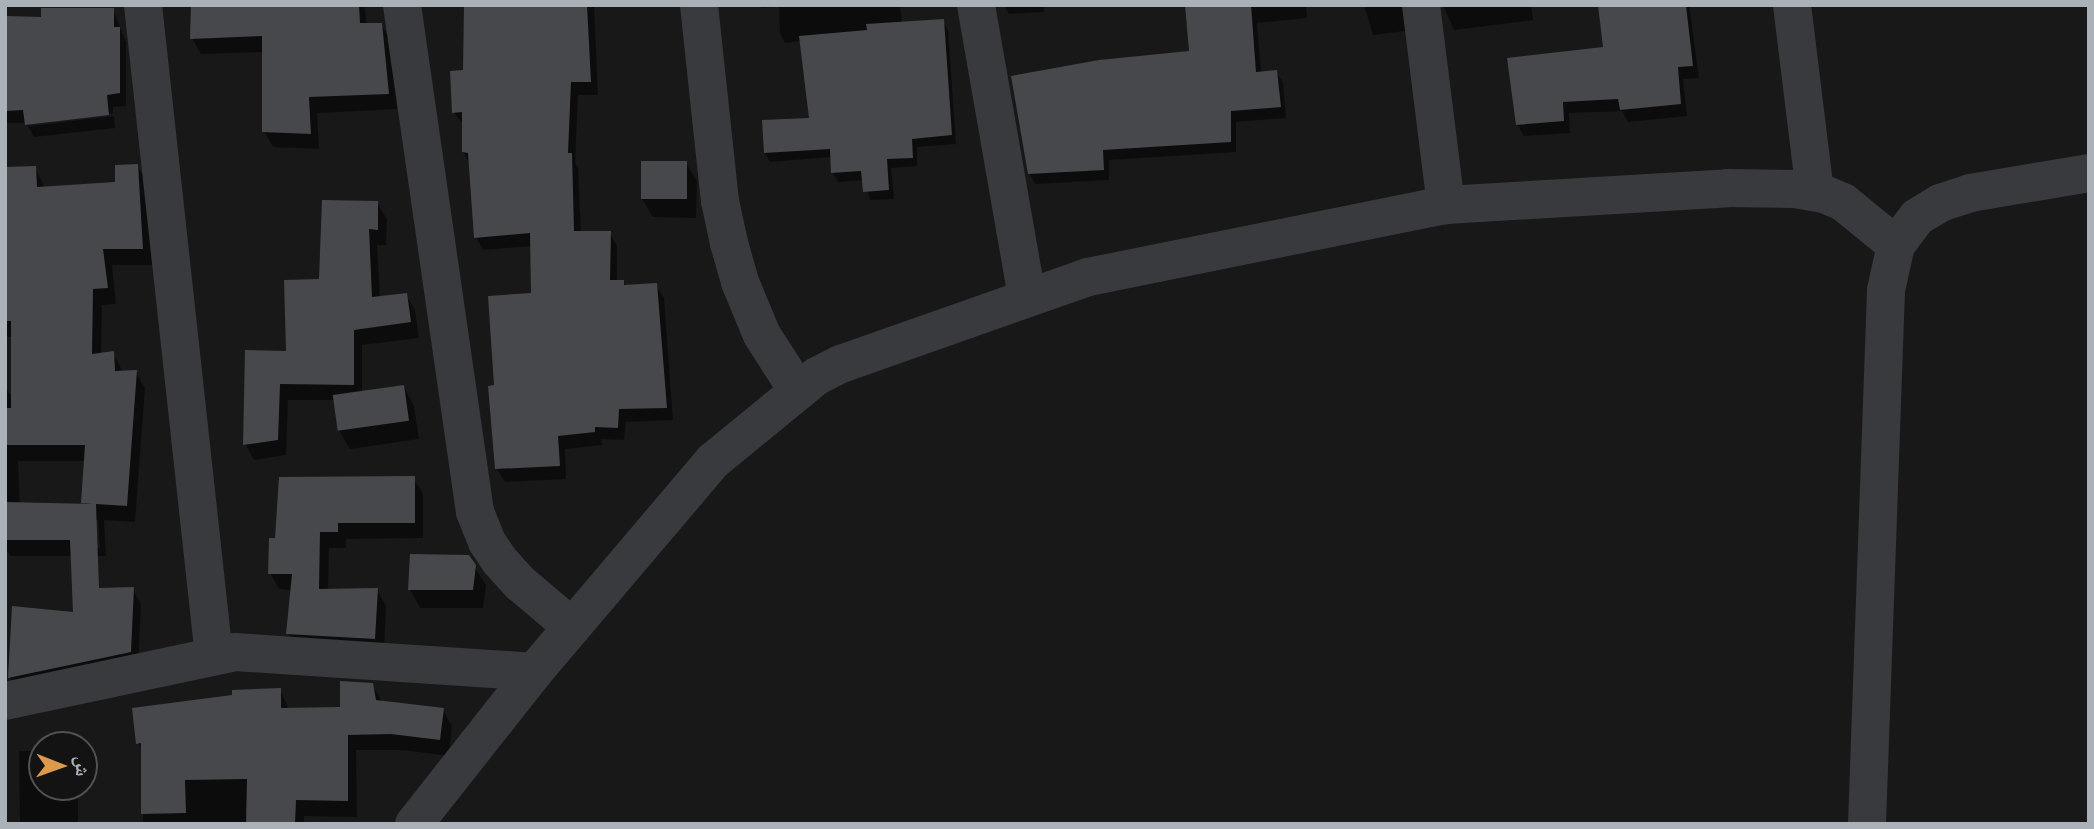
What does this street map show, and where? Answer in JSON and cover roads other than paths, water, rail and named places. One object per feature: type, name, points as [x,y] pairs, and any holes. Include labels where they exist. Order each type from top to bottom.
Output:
[{"type":"street","points":[[143,5],[214,656]]},
{"type":"street","points":[[402,5],[475,512],[487,542],[499,560],[520,583],[572,627]]},
{"type":"street","points":[[699,5],[720,201],[729,243],[740,282],[762,335],[798,391]]},
{"type":"street","points":[[976,5],[1027,298]]},
{"type":"street","points":[[1421,5],[1446,205]]},
{"type":"street","points":[[1792,5],[1815,192]]},
{"type":"street","points":[[1867,824],[1886,290],[1896,245],[1917,218],[1940,203],[1970,193],[2089,173]]},
{"type":"street","points":[[414,824],[534,672],[713,461],[798,391],[841,364],[1088,277],[1446,205],[1728,188],[1815,192],[1843,202],[1896,245]]},
{"type":"street","points":[[5,701],[242,652],[534,672]]}]
